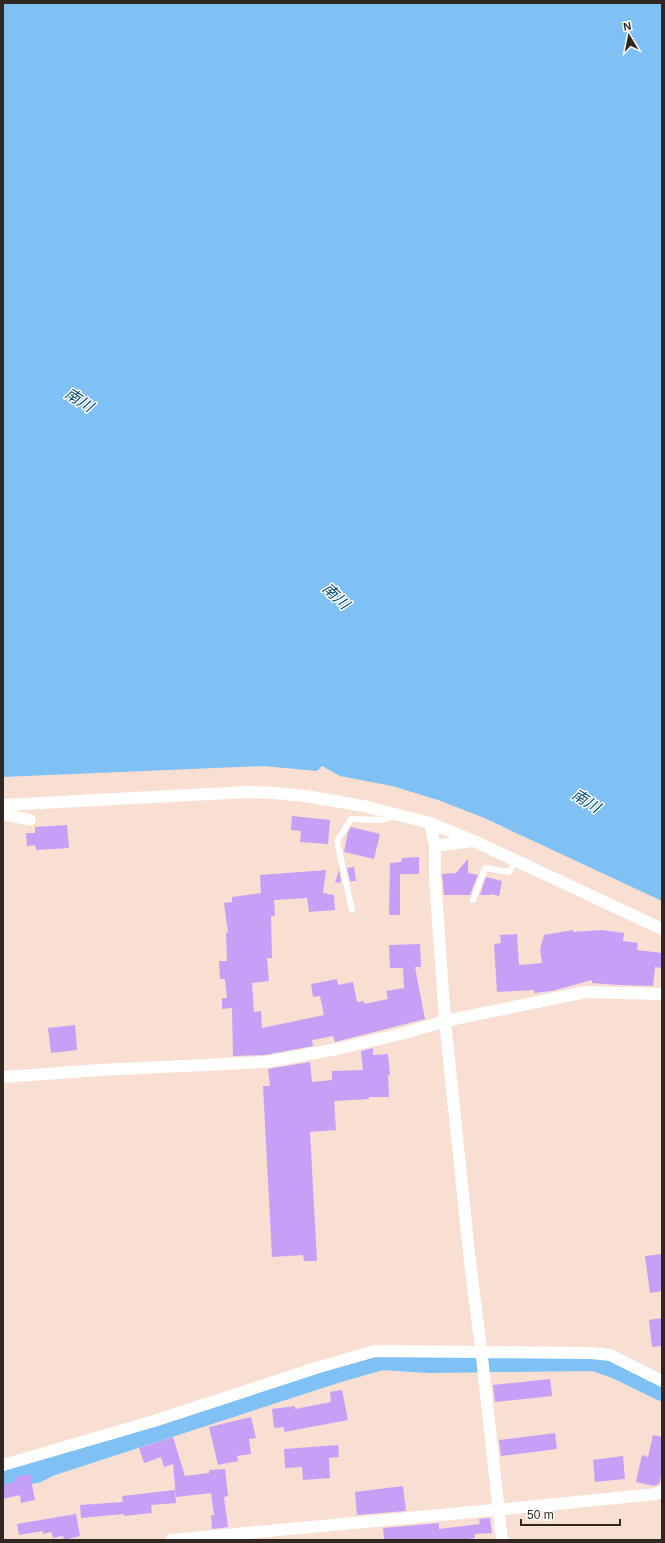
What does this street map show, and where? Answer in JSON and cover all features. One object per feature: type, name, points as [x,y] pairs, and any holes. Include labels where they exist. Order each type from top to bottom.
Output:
[{"type":"street","points":[[3,805],[247,792],[306,796],[364,806],[430,823],[474,841],[662,929]]},
{"type":"street","points":[[3,814],[30,820]]},
{"type":"street","points":[[430,823],[435,846],[435,878],[445,1021],[470,1262],[502,1540]]},
{"type":"street","points":[[435,846],[474,841]]},
{"type":"street","points":[[3,1077],[100,1070],[266,1062],[337,1049],[405,1033],[445,1021],[585,992],[662,994]]},
{"type":"street","points":[[3,1465],[154,1421],[319,1367],[374,1351],[482,1358],[585,1353],[610,1356],[662,1381]]},
{"type":"street","points":[[171,1540],[499,1510],[656,1494],[662,1491]]},
{"type":"lane","points":[[352,910],[337,841],[351,819],[383,820],[398,814]]},
{"type":"lane","points":[[473,900],[485,868],[509,872],[516,860]]},
{"type":"water","name":"南川","points":[[3,3],[662,3],[662,901],[482,817],[438,800],[392,786],[340,776],[322,766],[317,771],[263,766],[3,777]]},
{"type":"building","points":[[292,816],[330,820],[328,844],[300,842],[301,831],[291,830]]},
{"type":"building","points":[[67,825],[69,848],[36,850],[35,845],[27,846],[26,833],[35,833],[35,827]]},
{"type":"building","points":[[351,827],[380,834],[374,859],[344,852],[348,832]]},
{"type":"building","points":[[419,857],[419,874],[400,874],[400,915],[389,915],[390,863],[401,862],[402,858]]},
{"type":"building","points":[[468,859],[468,873],[478,875],[470,895],[444,895],[442,874],[456,873]]},
{"type":"building","points":[[354,867],[356,881],[350,881],[347,868]]},
{"type":"building","points":[[326,870],[323,893],[334,895],[335,910],[309,912],[307,898],[274,900],[275,916],[271,916],[272,958],[267,958],[269,981],[252,983],[254,1012],[261,1011],[262,1028],[324,1015],[320,996],[313,997],[311,984],[337,979],[338,985],[353,982],[357,1002],[364,1001],[364,1004],[388,999],[386,991],[404,988],[403,968],[390,968],[389,945],[420,944],[421,967],[415,967],[425,1019],[335,1042],[333,1036],[312,1040],[313,1046],[265,1055],[233,1056],[232,1008],[222,1009],[222,998],[227,998],[225,979],[220,979],[219,961],[227,961],[226,933],[228,933],[224,903],[232,902],[232,897],[261,893],[260,875]]},
{"type":"building","points":[[339,870],[341,882],[335,883]]},
{"type":"building","points":[[486,877],[502,881],[499,896],[491,894],[480,895]]},
{"type":"building","points":[[573,930],[573,932],[602,930],[624,933],[623,941],[638,943],[637,950],[662,953],[662,968],[655,967],[653,986],[592,983],[592,980],[552,991],[534,993],[534,990],[497,992],[494,944],[501,943],[500,935],[517,934],[519,965],[542,963],[540,949],[544,935]]},
{"type":"building","points":[[75,1025],[77,1050],[51,1053],[48,1028]]},
{"type":"building","points":[[373,1048],[373,1055],[388,1054],[390,1075],[388,1075],[389,1097],[369,1097],[369,1099],[334,1101],[336,1130],[310,1132],[317,1261],[304,1261],[303,1255],[272,1257],[263,1086],[270,1086],[268,1069],[310,1062],[312,1082],[332,1080],[332,1071],[363,1070],[361,1051]]},
{"type":"building","points":[[662,1254],[662,1291],[650,1293],[645,1256]]},
{"type":"building","points":[[662,1318],[662,1346],[652,1347],[649,1320]]},
{"type":"building","points":[[550,1379],[552,1396],[495,1402],[493,1385]]},
{"type":"building","points":[[342,1390],[348,1420],[284,1432],[284,1427],[274,1428],[272,1409],[295,1406],[295,1409],[331,1402],[330,1392]]},
{"type":"building","points":[[251,1417],[256,1438],[249,1439],[251,1454],[237,1456],[238,1461],[218,1465],[209,1427]]},
{"type":"building","points":[[555,1433],[557,1449],[501,1456],[499,1440]]},
{"type":"building","points":[[653,1435],[662,1437],[662,1473],[659,1484],[654,1486],[636,1482],[642,1455],[648,1457]]},
{"type":"building","points":[[173,1437],[185,1476],[209,1473],[209,1470],[225,1469],[228,1496],[224,1497],[228,1527],[212,1529],[211,1515],[214,1515],[211,1493],[176,1497],[173,1464],[164,1467],[161,1457],[144,1463],[139,1448]]},
{"type":"building","points":[[338,1445],[339,1457],[329,1458],[330,1478],[303,1480],[302,1467],[285,1468],[284,1449]]},
{"type":"building","points":[[623,1456],[625,1479],[595,1482],[593,1460]]},
{"type":"building","points":[[30,1474],[35,1500],[21,1503],[20,1495],[3,1499],[3,1485],[15,1482],[15,1477]]},
{"type":"building","points":[[403,1486],[406,1511],[357,1515],[355,1492]]},
{"type":"building","points":[[175,1490],[176,1503],[151,1505],[152,1513],[81,1518],[80,1505],[123,1502],[122,1496]]},
{"type":"building","points":[[76,1514],[80,1536],[64,1540],[63,1536],[53,1538],[51,1532],[43,1534],[43,1531],[19,1535],[17,1524]]},
{"type":"building","points":[[490,1518],[492,1533],[475,1534],[475,1538],[464,1540],[384,1540],[383,1528],[439,1523],[439,1529],[480,1524],[479,1519]]},
{"type":"waterway","points":[[3,1477],[36,1471],[50,1464],[333,1372],[382,1358],[429,1361],[594,1359],[617,1367],[662,1389]]}]
